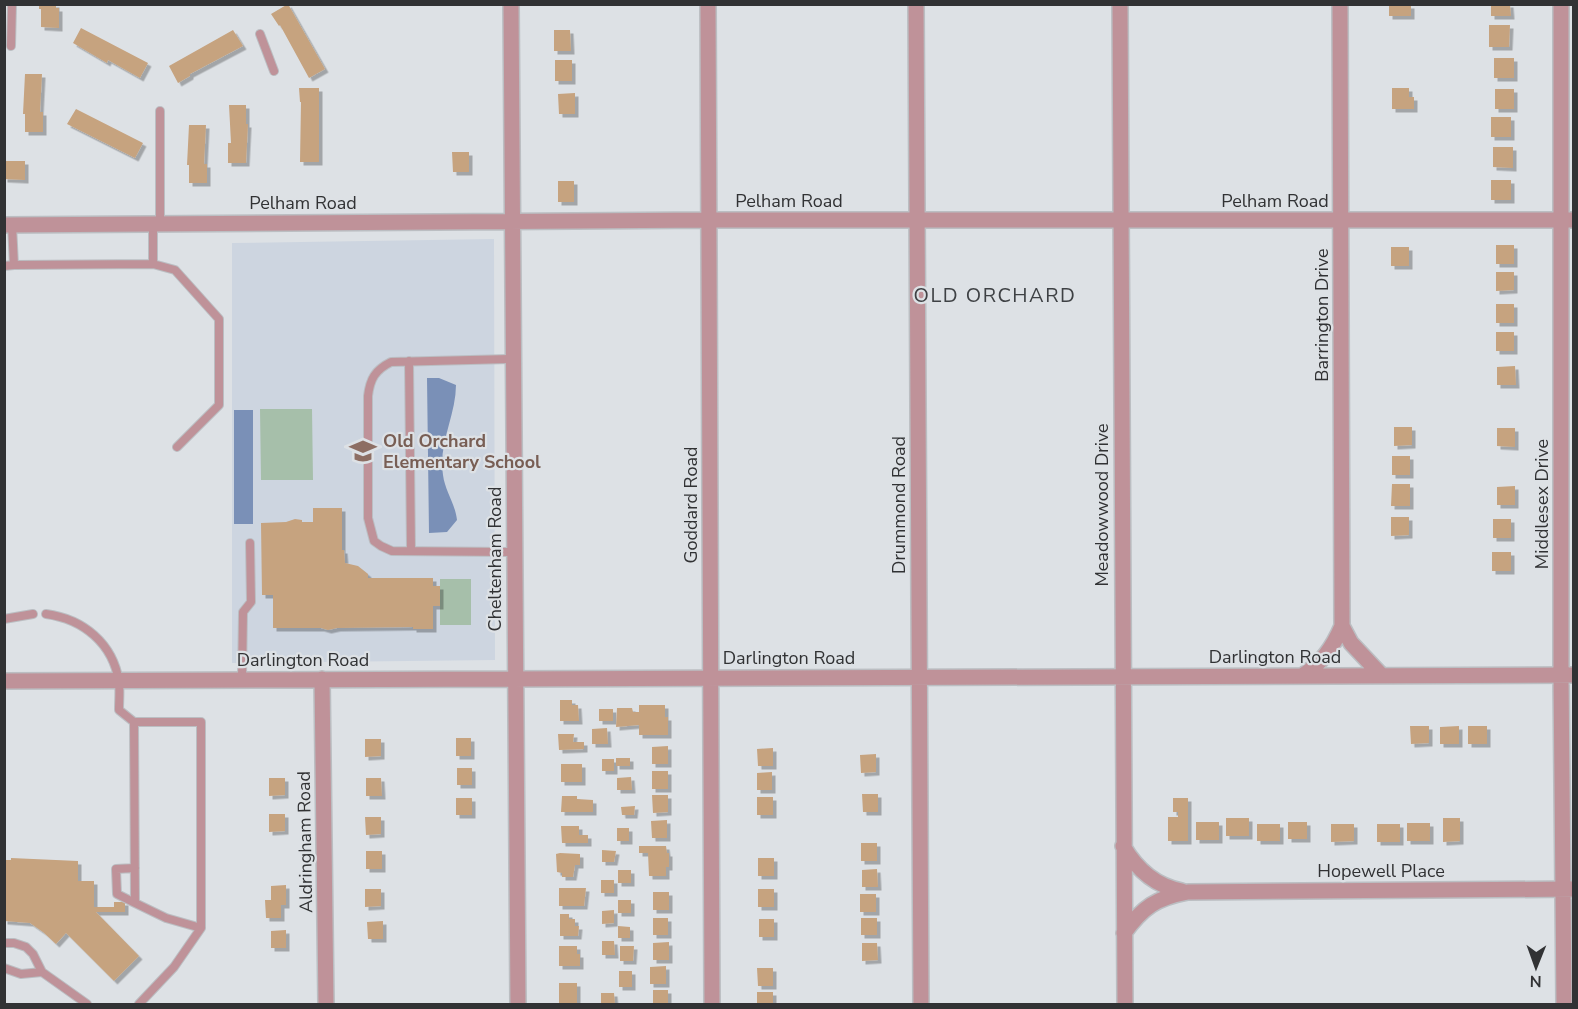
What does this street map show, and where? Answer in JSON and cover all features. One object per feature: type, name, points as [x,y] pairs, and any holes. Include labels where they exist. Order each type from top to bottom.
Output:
[{"type":"street","name":"Cheltenham Road","points":[[511,4],[518,1005]]},
{"type":"street","name":"Goddard Road","points":[[708,4],[712,1005]]},
{"type":"street","name":"Drummond Road","points":[[916,4],[921,1005]]},
{"type":"street","name":"Meadowwood Drive","points":[[1120,4],[1125,1005]]},
{"type":"street","name":"Barrington Drive","points":[[1302,676],[1317,666],[1334,645],[1342,626],[1340,4]]},
{"type":"street","name":"Middlesex Drive","points":[[1561,4],[1568,220],[1568,889],[1564,1005]]},
{"type":"street","name":"Pelham Road","points":[[8,225],[709,220],[1568,220]]},
{"type":"street","points":[[1342,626],[1351,643],[1382,676]]},
{"type":"street","name":"Darlington Road","points":[[4,681],[1567,675]]},
{"type":"street","name":"Aldringham Road","points":[[322,679],[326,1005]]},
{"type":"street","name":"Hopewell Place","points":[[1123,846],[1130,859],[1154,881],[1169,888],[1188,891],[1568,889]]},
{"type":"street","name":"Hopewell Place","points":[[1124,933],[1141,911],[1154,902],[1188,891]]},
{"type":"lane","points":[[11,46],[12,4]]},
{"type":"lane","points":[[260,34],[274,71]]},
{"type":"lane","points":[[153,264],[160,111]]},
{"type":"lane","points":[[8,225],[14,265]]},
{"type":"lane","points":[[4,266],[153,264],[175,270],[219,319],[219,405],[177,447]]},
{"type":"lane","points":[[513,359],[391,362],[375,372],[368,396],[368,518],[374,541],[392,551],[515,552]]},
{"type":"lane","points":[[409,362],[411,552]]},
{"type":"lane","points":[[242,679],[243,612],[251,602],[250,543]]},
{"type":"lane","points":[[4,619],[33,614]]},
{"type":"lane","points":[[46,614],[63,616],[80,624],[99,639],[111,655],[118,682],[119,710],[134,722],[201,722],[201,928],[174,967],[139,1005]]},
{"type":"lane","points":[[134,722],[135,903]]},
{"type":"lane","points":[[135,868],[116,869],[117,894],[166,918],[201,928]]},
{"type":"lane","points":[[4,943],[15,943],[26,947],[33,954],[42,972],[87,1005]]},
{"type":"lane","points":[[4,968],[21,974],[42,972]]},
{"type":"shaded area","name":"Old Orchard Elementary School","points":[[494,239],[495,660],[232,663],[232,243]]},
{"type":"green space","points":[[260,409],[312,409],[313,480],[261,480]]},
{"type":"green space","points":[[440,579],[471,579],[471,625],[440,625]]},
{"type":"water","points":[[427,378],[439,378],[456,385],[442,463],[444,481],[457,520],[447,532],[429,533]]},
{"type":"water","points":[[234,410],[253,410],[253,524],[234,524]]},
{"type":"building","points":[[39,4],[56,4],[56,8],[59,8],[59,28],[41,27]]},
{"type":"building","points":[[288,4],[325,69],[309,78],[280,25],[271,14]]},
{"type":"building","points":[[1491,4],[1510,4],[1511,16],[1491,16]]},
{"type":"building","points":[[1389,5],[1411,5],[1411,16],[1389,16]]},
{"type":"building","points":[[1489,25],[1510,25],[1509,47],[1489,47]]},
{"type":"building","points":[[81,28],[148,63],[140,78],[108,60],[107,63],[73,43]]},
{"type":"building","points":[[233,30],[243,46],[190,74],[178,83],[169,66]]},
{"type":"building","points":[[554,30],[570,30],[571,51],[554,51]]},
{"type":"building","points":[[1494,58],[1514,58],[1514,78],[1494,78]]},
{"type":"building","points":[[555,60],[572,60],[572,81],[555,81]]},
{"type":"building","points":[[25,74],[42,74],[40,112],[43,112],[43,132],[25,132],[25,114],[23,114]]},
{"type":"building","points":[[299,88],[319,88],[319,162],[300,162],[301,102]]},
{"type":"building","points":[[1392,88],[1409,88],[1409,97],[1414,97],[1414,109],[1392,109]]},
{"type":"building","points":[[1495,89],[1514,89],[1514,109],[1495,109]]},
{"type":"building","points":[[575,93],[575,114],[559,114],[558,94]]},
{"type":"building","points":[[229,105],[246,105],[246,124],[248,124],[246,163],[228,163],[228,143],[231,143]]},
{"type":"building","points":[[76,109],[143,143],[135,158],[67,124]]},
{"type":"building","points":[[1491,117],[1511,117],[1511,137],[1491,137]]},
{"type":"building","points":[[189,125],[206,125],[204,164],[207,164],[207,183],[189,183],[189,165],[187,165]]},
{"type":"building","points":[[1493,147],[1513,147],[1513,168],[1493,167]]},
{"type":"building","points":[[452,152],[469,152],[469,172],[453,172]]},
{"type":"building","points":[[4,161],[25,161],[25,180],[4,179]]},
{"type":"building","points":[[1491,180],[1511,180],[1511,200],[1491,200]]},
{"type":"building","points":[[558,181],[574,181],[574,202],[558,202]]},
{"type":"building","points":[[1496,245],[1514,245],[1514,264],[1496,264]]},
{"type":"building","points":[[1391,247],[1409,247],[1409,266],[1391,266]]},
{"type":"building","points":[[1496,272],[1514,272],[1514,290],[1496,291]]},
{"type":"building","points":[[1496,304],[1514,304],[1514,323],[1496,323]]},
{"type":"building","points":[[1496,332],[1514,332],[1514,351],[1496,351]]},
{"type":"building","points":[[1515,366],[1516,385],[1497,385],[1497,367]]},
{"type":"building","points":[[1394,427],[1412,427],[1412,445],[1394,446]]},
{"type":"building","points":[[1497,428],[1515,428],[1515,447],[1497,446]]},
{"type":"building","points":[[1392,456],[1410,456],[1410,475],[1392,475]]},
{"type":"building","points":[[1392,484],[1410,484],[1410,506],[1391,506]]},
{"type":"building","points":[[1515,486],[1515,505],[1497,505],[1497,487]]},
{"type":"building","points":[[313,508],[342,508],[342,550],[344,550],[345,563],[358,566],[368,574],[368,578],[433,578],[433,586],[440,586],[440,606],[433,606],[433,629],[413,629],[413,627],[328,630],[273,628],[273,595],[262,595],[261,523],[286,522],[295,519],[302,520],[302,522],[313,522]]},
{"type":"building","points":[[1391,517],[1409,517],[1409,535],[1391,536]]},
{"type":"building","points":[[1493,519],[1511,519],[1511,538],[1493,538]]},
{"type":"building","points":[[1492,552],[1511,552],[1511,571],[1492,571]]},
{"type":"building","points":[[560,700],[572,700],[572,705],[578,705],[579,721],[560,721]]},
{"type":"building","points":[[639,705],[665,705],[668,735],[639,735],[639,725],[616,727],[617,708],[632,708],[633,712],[639,712]]},
{"type":"building","points":[[599,709],[613,709],[613,721],[599,721]]},
{"type":"building","points":[[1410,726],[1429,726],[1429,743],[1411,744]]},
{"type":"building","points":[[1459,726],[1459,744],[1440,744],[1440,727]]},
{"type":"building","points":[[1468,726],[1487,726],[1487,744],[1468,744]]},
{"type":"building","points":[[607,728],[608,744],[592,744],[592,729]]},
{"type":"building","points":[[558,734],[574,734],[573,742],[584,742],[584,749],[559,750]]},
{"type":"building","points":[[456,738],[471,738],[471,756],[456,756]]},
{"type":"building","points":[[365,739],[381,739],[381,756],[365,757]]},
{"type":"building","points":[[668,746],[668,764],[652,764],[652,747]]},
{"type":"building","points":[[773,748],[773,766],[758,766],[757,749]]},
{"type":"building","points":[[876,754],[876,772],[861,773],[860,755]]},
{"type":"building","points":[[616,758],[630,758],[630,766],[616,766]]},
{"type":"building","points":[[602,759],[614,759],[614,771],[602,771]]},
{"type":"building","points":[[561,764],[582,764],[582,782],[561,782]]},
{"type":"building","points":[[457,768],[472,768],[472,785],[457,785]]},
{"type":"building","points":[[652,771],[668,771],[668,789],[652,789]]},
{"type":"building","points":[[772,772],[772,790],[757,790],[757,773]]},
{"type":"building","points":[[631,777],[632,790],[617,790],[617,778]]},
{"type":"building","points":[[269,778],[285,778],[285,795],[269,796]]},
{"type":"building","points":[[366,778],[381,778],[382,796],[366,796]]},
{"type":"building","points":[[862,794],[878,794],[878,812],[863,812]]},
{"type":"building","points":[[652,795],[668,795],[668,812],[653,813]]},
{"type":"building","points":[[562,796],[577,796],[577,799],[593,800],[593,812],[561,812]]},
{"type":"building","points":[[757,797],[773,797],[773,815],[757,815]]},
{"type":"building","points":[[456,798],[472,798],[472,815],[456,815]]},
{"type":"building","points":[[1173,798],[1188,798],[1188,841],[1168,841],[1168,817],[1178,817],[1178,812],[1173,812]]},
{"type":"building","points":[[635,806],[634,815],[622,815],[621,807]]},
{"type":"building","points":[[269,814],[285,814],[285,831],[269,832]]},
{"type":"building","points":[[365,817],[381,817],[381,834],[366,835]]},
{"type":"building","points":[[1226,818],[1249,818],[1249,836],[1226,836]]},
{"type":"building","points":[[1443,818],[1460,818],[1460,841],[1443,842]]},
{"type":"building","points":[[667,820],[667,838],[652,838],[651,821]]},
{"type":"building","points":[[1196,822],[1219,822],[1219,840],[1196,840]]},
{"type":"building","points":[[1288,822],[1307,822],[1307,839],[1288,839]]},
{"type":"building","points":[[1407,823],[1430,823],[1430,841],[1407,841]]},
{"type":"building","points":[[1257,824],[1280,824],[1280,841],[1257,841]]},
{"type":"building","points":[[1331,824],[1354,824],[1354,841],[1331,842]]},
{"type":"building","points":[[1377,824],[1400,824],[1400,842],[1377,842]]},
{"type":"building","points":[[561,826],[579,826],[579,835],[588,835],[588,843],[562,843]]},
{"type":"building","points":[[617,828],[629,828],[629,841],[617,841]]},
{"type":"building","points":[[861,843],[877,843],[877,861],[861,861]]},
{"type":"building","points":[[639,846],[666,846],[667,853],[669,853],[669,867],[666,867],[666,876],[649,876],[648,853],[639,853]]},
{"type":"building","points":[[602,850],[616,851],[614,862],[602,862]]},
{"type":"building","points":[[366,851],[382,851],[382,869],[366,869]]},
{"type":"building","points":[[556,854],[580,854],[580,865],[575,865],[573,877],[562,877],[562,873],[557,872]]},
{"type":"building","points":[[11,858],[78,861],[78,881],[94,881],[94,907],[114,907],[114,902],[125,902],[125,912],[96,912],[139,956],[114,981],[66,933],[56,944],[30,923],[4,921],[4,860],[11,860]]},
{"type":"building","points":[[758,858],[774,858],[774,876],[758,876]]},
{"type":"building","points":[[877,869],[878,887],[862,887],[862,870]]},
{"type":"building","points":[[618,870],[631,870],[631,883],[618,883]]},
{"type":"building","points":[[601,880],[614,880],[614,893],[601,893]]},
{"type":"building","points":[[286,885],[286,905],[281,905],[281,918],[266,918],[265,900],[271,900],[271,886]]},
{"type":"building","points":[[559,888],[586,888],[584,906],[559,906]]},
{"type":"building","points":[[365,889],[381,889],[381,906],[365,907]]},
{"type":"building","points":[[758,889],[774,889],[774,907],[758,907]]},
{"type":"building","points":[[653,892],[669,892],[669,910],[653,910]]},
{"type":"building","points":[[860,894],[876,894],[876,912],[860,912]]},
{"type":"building","points":[[618,900],[631,900],[631,913],[618,913]]},
{"type":"building","points":[[614,910],[614,923],[602,924],[602,911]]},
{"type":"building","points":[[560,914],[569,914],[569,919],[575,919],[575,926],[579,926],[578,936],[560,936]]},
{"type":"building","points":[[653,918],[668,918],[668,935],[653,935]]},
{"type":"building","points":[[861,918],[877,918],[877,935],[861,935]]},
{"type":"building","points":[[759,919],[774,919],[774,937],[759,937]]},
{"type":"building","points":[[383,921],[383,939],[368,939],[367,922]]},
{"type":"building","points":[[618,926],[630,927],[630,938],[618,938]]},
{"type":"building","points":[[286,930],[286,948],[271,948],[271,931]]},
{"type":"building","points":[[602,941],[614,941],[615,955],[602,955]]},
{"type":"building","points":[[669,942],[669,960],[653,960],[653,943]]},
{"type":"building","points":[[862,943],[877,943],[878,960],[862,961]]},
{"type":"building","points":[[559,946],[577,946],[580,966],[559,966]]},
{"type":"building","points":[[620,946],[634,946],[633,961],[620,961]]},
{"type":"building","points":[[666,966],[666,984],[650,984],[650,967]]},
{"type":"building","points":[[757,968],[773,968],[773,986],[758,986]]},
{"type":"building","points":[[619,971],[632,971],[632,987],[619,987]]},
{"type":"building","points":[[559,983],[577,983],[577,1004],[559,1003]]},
{"type":"building","points":[[653,990],[668,990],[668,1004],[653,1004]]},
{"type":"building","points":[[757,992],[773,992],[773,1004],[757,1004]]},
{"type":"building","points":[[601,993],[614,993],[615,1004],[601,1004]]},
{"type":"place","name":"Old Orchard Elementary School","points":[[363,451]]},
{"type":"district","name":"OLD ORCHARD","points":[[995,295]]}]
